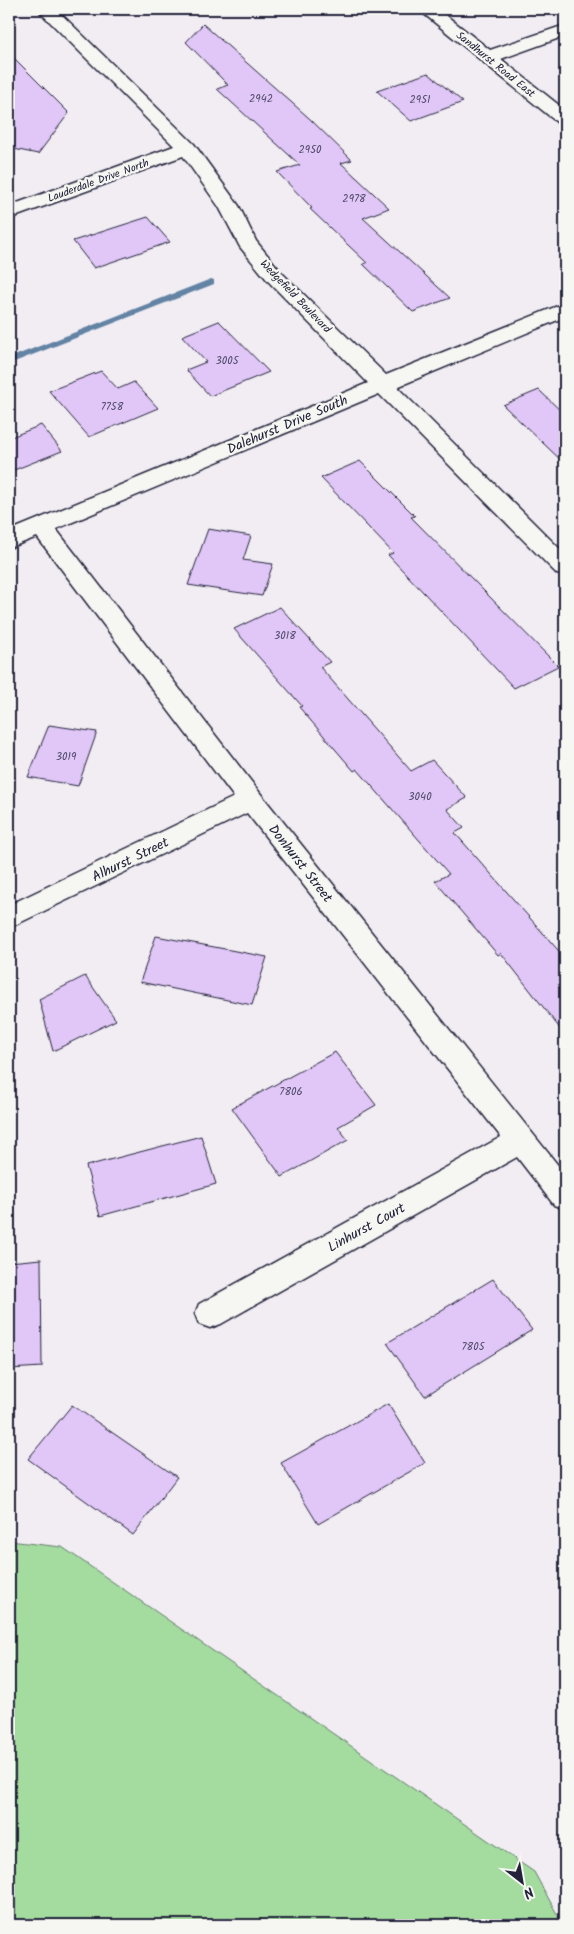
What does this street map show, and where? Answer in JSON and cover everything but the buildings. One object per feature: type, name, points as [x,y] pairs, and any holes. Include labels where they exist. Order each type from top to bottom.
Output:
[{"type":"street","name":"Wedgefield Boulevard","points":[[46,9],[187,148],[229,206],[247,243],[269,270],[565,568]]},
{"type":"street","name":"Sandhurst Road East","points":[[427,9],[565,120]]},
{"type":"street","points":[[488,58],[565,30]]},
{"type":"street","name":"Lauderdale Drive North","points":[[9,212],[187,148]]},
{"type":"street","name":"Dalehurst Drive South","points":[[9,540],[565,310]]},
{"type":"street","name":"Donhurst Street","points":[[41,526],[251,800],[565,1196]]},
{"type":"street","name":"Alhurst Street","points":[[9,917],[251,800]]},
{"type":"street","name":"Linhurst Court","points":[[210,1314],[521,1140]]},
{"type":"green space","points":[[9,1541],[62,1547],[534,1872],[563,1925],[9,1925]]},
{"type":"waterway","points":[[9,361],[211,282]]}]
